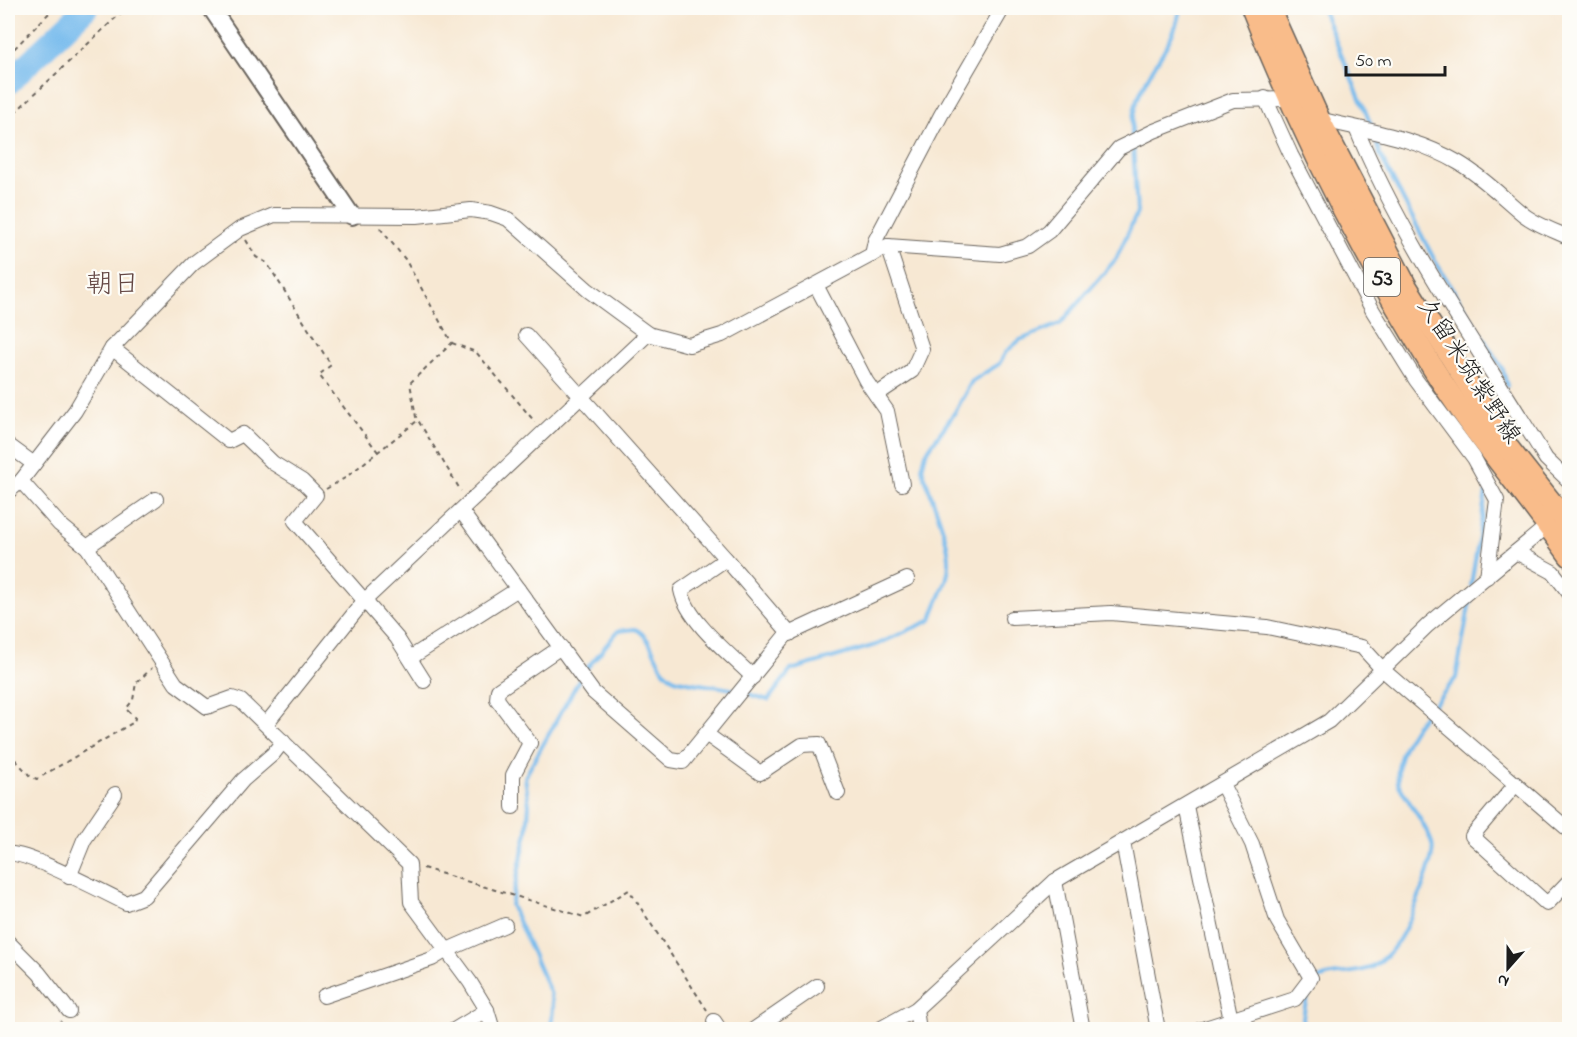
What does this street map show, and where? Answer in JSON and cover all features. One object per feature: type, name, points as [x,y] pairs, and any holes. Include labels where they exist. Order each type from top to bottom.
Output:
[{"type":"main road","name":"久留米筑紫野線","points":[[1252,8],[1289,99],[1350,221],[1434,369],[1497,460],[1562,518]]},
{"type":"main road","name":"久留米筑紫野線","points":[[1269,8],[1319,119],[1406,286],[1509,448],[1562,518],[1569,556]]},
{"type":"street","points":[[211,8],[352,216]]},
{"type":"street","points":[[872,255],[875,241],[935,126],[1003,8]]},
{"type":"street","points":[[1265,98],[1291,155],[1373,311],[1416,380],[1474,458],[1497,500],[1487,577]]},
{"type":"street","points":[[8,492],[21,481],[75,411],[112,348],[194,263],[240,229],[274,215],[417,216],[471,210],[508,219],[588,290],[648,334],[689,345],[722,335],[888,246],[1000,254],[1028,246],[1048,231],[1119,148],[1154,131],[1233,100],[1289,99]]},
{"type":"street","points":[[1319,119],[1389,134],[1426,146],[1468,169],[1526,216],[1569,238]]},
{"type":"street","points":[[1356,128],[1372,167],[1437,282],[1546,459],[1569,482]]},
{"type":"street","points":[[876,395],[912,371],[922,349],[888,246]]},
{"type":"street","points":[[816,285],[886,411],[902,484]]},
{"type":"street","points":[[266,724],[364,601],[583,398],[648,334]]},
{"type":"street","points":[[526,335],[790,634]]},
{"type":"street","points":[[112,348],[229,441],[243,434],[273,463],[302,481],[316,495],[295,521],[397,638],[424,681]]},
{"type":"street","points":[[8,445],[34,464]]},
{"type":"street","points":[[21,481],[59,524],[87,547],[176,684],[195,700],[207,706],[232,698],[241,701],[409,864],[411,902],[447,950],[487,1010],[493,1029]]},
{"type":"street","points":[[87,547],[156,499]]},
{"type":"street","points":[[465,507],[518,589],[593,692],[671,760],[683,762],[790,634],[907,579]]},
{"type":"street","points":[[878,1029],[916,1009],[1055,881],[1329,722],[1428,625],[1516,552],[1562,518]]},
{"type":"street","points":[[1516,552],[1553,572],[1569,594]]},
{"type":"street","points":[[726,559],[681,590],[683,599],[701,626],[753,677]]},
{"type":"street","points":[[410,658],[518,589]]},
{"type":"street","points":[[1012,618],[1111,613],[1267,627],[1362,647],[1383,669],[1569,831]]},
{"type":"street","points":[[513,807],[513,775],[530,743],[497,699],[498,690],[561,647]]},
{"type":"street","points":[[706,734],[760,773],[802,745],[819,744],[837,793]]},
{"type":"street","points":[[8,854],[14,853],[41,861],[69,877],[126,903],[144,896],[243,780],[273,754],[283,741]]},
{"type":"street","points":[[1199,1029],[1295,999],[1311,978],[1277,920],[1252,844],[1222,784]]},
{"type":"street","points":[[1516,784],[1472,836],[1547,904],[1569,880]]},
{"type":"street","points":[[69,877],[84,840],[115,794]]},
{"type":"street","points":[[1186,806],[1231,1020]]},
{"type":"street","points":[[1123,842],[1158,1029]]},
{"type":"street","points":[[1055,881],[1083,1029]]},
{"type":"street","points":[[324,996],[432,959],[447,950],[505,925]]},
{"type":"street","points":[[8,942],[39,973],[69,1011]]},
{"type":"street","points":[[753,1029],[817,986]]},
{"type":"street","points":[[916,1009],[919,1029]]},
{"type":"street","points":[[454,1029],[487,1010]]},
{"type":"path","points":[[8,55],[54,8]]},
{"type":"path","points":[[8,119],[126,8]]},
{"type":"path","points":[[373,215],[378,226],[405,259],[452,343],[476,351],[545,433]]},
{"type":"path","points":[[240,229],[256,257],[267,263],[331,365],[319,375],[378,452]]},
{"type":"path","points":[[452,343],[410,383],[418,420],[465,507]]},
{"type":"path","points":[[316,495],[345,478],[418,420]]},
{"type":"path","points":[[8,755],[12,756],[30,776],[37,779],[134,722],[135,718],[126,709],[133,700],[136,683],[161,660]]},
{"type":"path","points":[[409,864],[584,917],[629,890],[717,1025]]},
{"type":"waterway","points":[[8,83],[86,8]]},
{"type":"waterway","points":[[1132,137],[1137,100],[1170,40],[1180,8]]},
{"type":"waterway","points":[[1322,8],[1372,127]]},
{"type":"waterway","points":[[1374,134],[1380,155],[1434,259],[1503,370],[1507,386]]},
{"type":"waterway","points":[[743,692],[768,700],[791,670],[876,645],[931,620],[945,585],[949,563],[943,529],[922,468],[926,453],[955,412],[972,381],[999,364],[1006,352],[1020,340],[1060,324],[1116,259],[1137,213],[1133,144]]},
{"type":"waterway","points":[[1501,421],[1507,403]]},
{"type":"waterway","points":[[1471,585],[1486,492]]},
{"type":"waterway","points":[[1432,707],[1456,678],[1471,595]]},
{"type":"waterway","points":[[583,673],[618,631],[635,629],[646,638],[661,666],[671,677],[735,690]]},
{"type":"waterway","points":[[551,1030],[553,1007],[550,992],[511,905],[527,832],[529,805],[525,777],[579,680]]},
{"type":"waterway","points":[[1301,1030],[1307,998],[1315,982],[1326,976],[1372,967],[1383,959],[1403,933],[1421,892],[1430,863],[1432,843],[1398,783],[1398,773],[1405,745],[1427,712]]},
{"type":"district","name":"朝日","points":[[113,283]]}]
